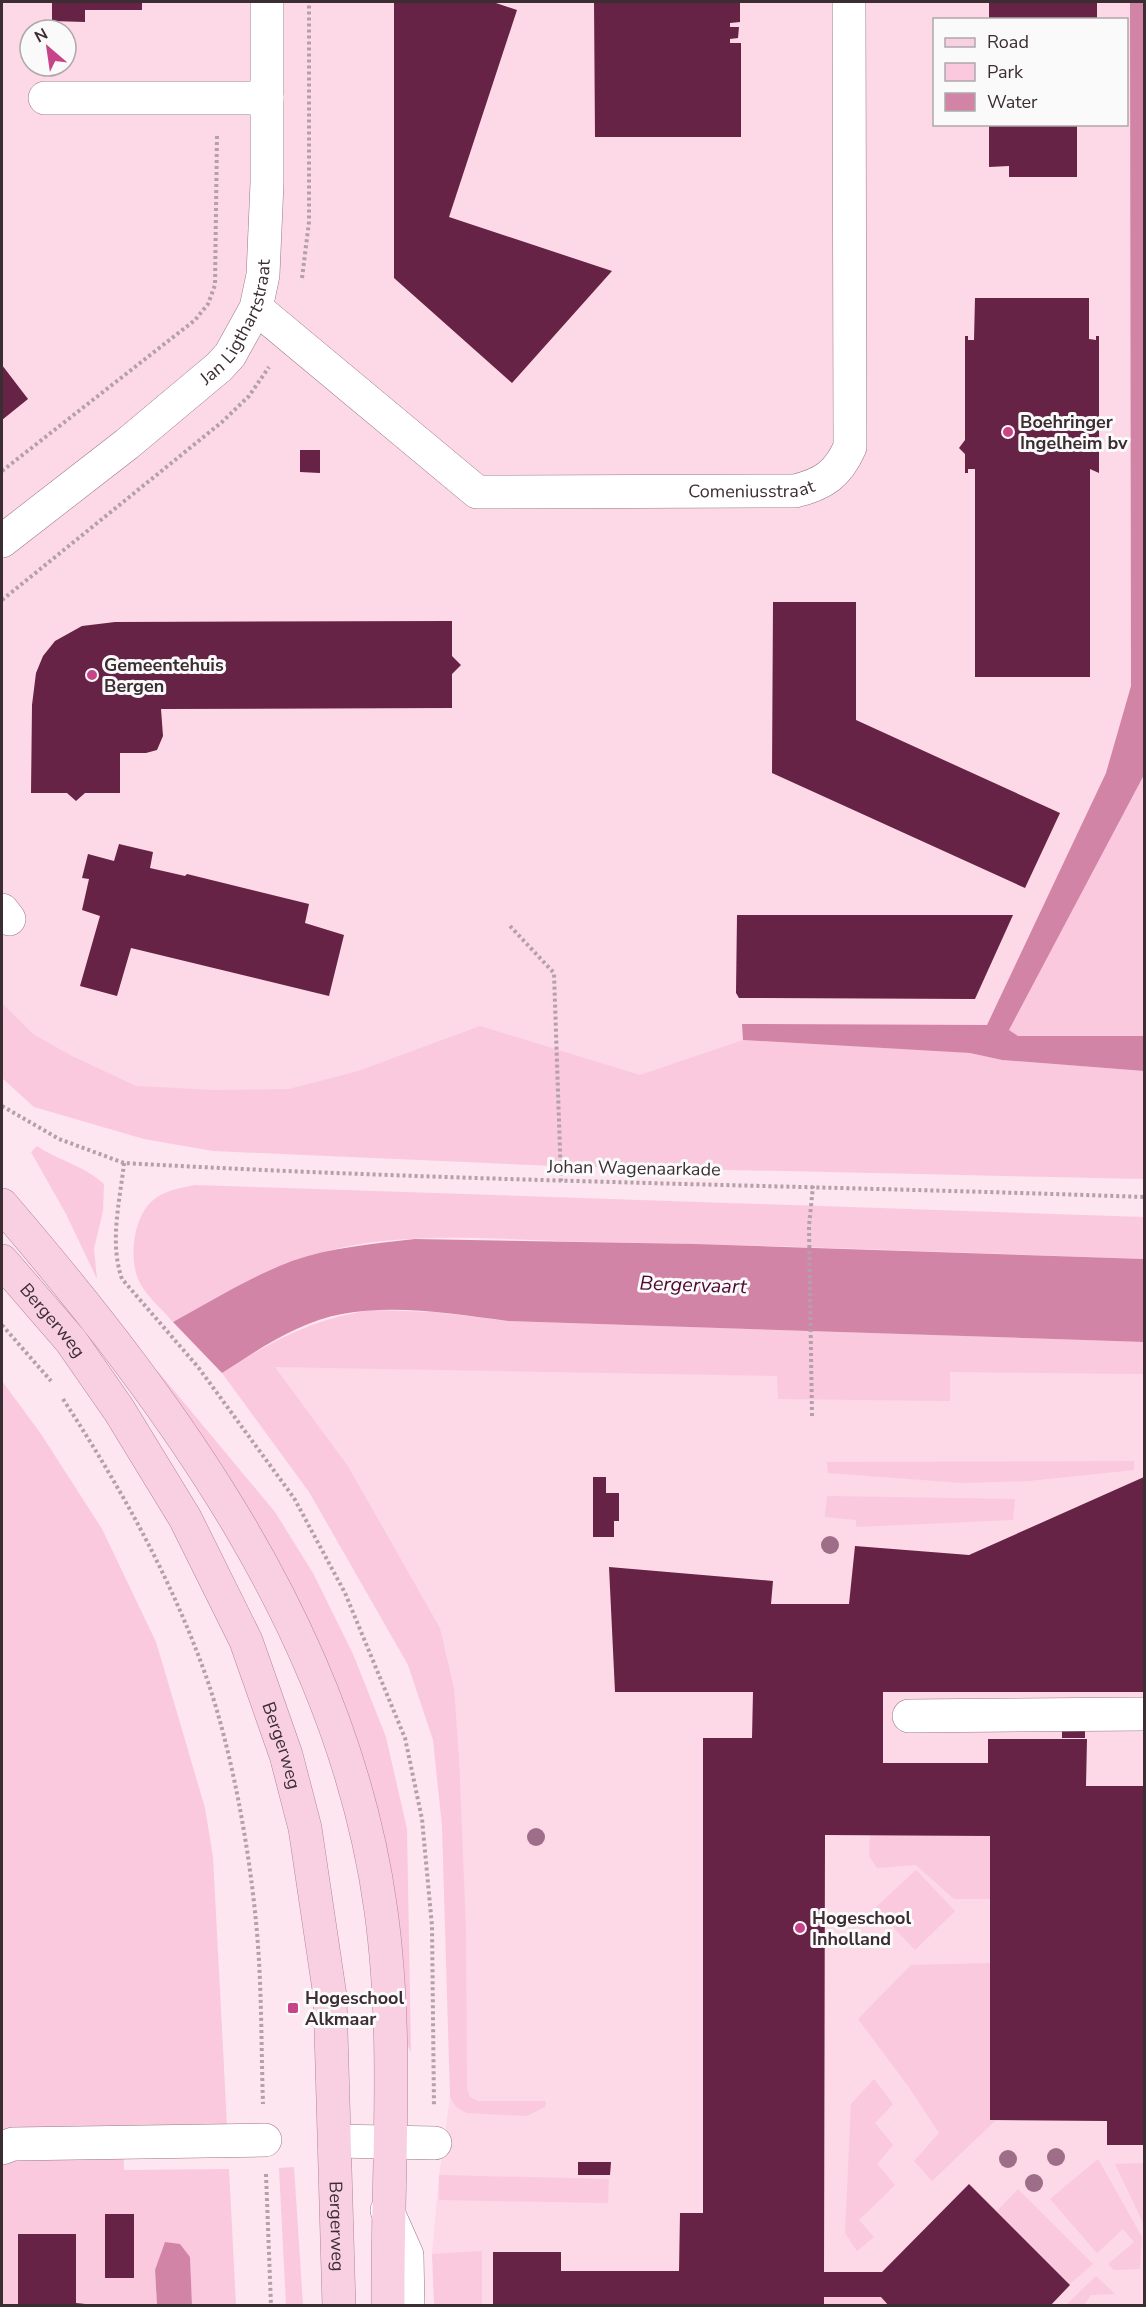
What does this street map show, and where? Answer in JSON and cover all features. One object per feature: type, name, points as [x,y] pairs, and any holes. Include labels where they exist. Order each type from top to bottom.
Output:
[{"type":"main road","name":"Bergerweg","points":[[2,1205],[100,1322],[149,1387],[195,1454],[255,1550],[287,1610],[318,1684],[357,1797],[381,1910],[387,1982],[388,2306]]},
{"type":"main road","name":"Bergerweg","points":[[2,1261],[71,1341],[118,1410],[185,1518],[246,1641],[286,1755],[305,1828],[330,1996],[339,2306]]},
{"type":"street","name":"Jan Ligthartstraat","points":[[2,541],[127,444],[219,368],[230,355],[256,308],[265,251],[267,2]]},
{"type":"street","name":"Comeniusstraat","points":[[256,308],[477,492],[795,491],[814,486],[830,478],[842,464],[850,447],[849,2]]},
{"type":"street","points":[[45,98],[267,98]]},
{"type":"street","points":[[909,1716],[1144,1714]]},
{"type":"street","points":[[2,2148],[13,2144],[265,2140]]},
{"type":"street","points":[[335,2141],[435,2143]]},
{"type":"street","name":"Bergerweg","points":[[387,2210],[407,2255],[408,2306]]},
{"type":"path","points":[[2,471],[195,320],[208,304],[215,285],[218,98]]},
{"type":"path","points":[[510,926],[554,973],[561,1181]]},
{"type":"path","name":"Johan Wagenaarkade","points":[[2,1106],[59,1139],[123,1163],[561,1181],[813,1186],[1144,1197]]},
{"type":"path","points":[[812,1416],[808,1226],[813,1186]]},
{"type":"path","points":[[2,1325],[54,1384]]},
{"type":"path","points":[[60,1393],[134,1516],[176,1600],[208,1683],[234,1782],[256,1922],[272,2306]]},
{"type":"shaded area","points":[[2,2],[1144,2],[1144,719],[964,1097],[163,1118],[2,1028]]},
{"type":"shaded area","name":"Hogeschool Inholland","points":[[275,1367],[1144,1367],[1144,2305],[438,2305],[432,2254],[439,2175],[450,2097],[454,1688],[440,1628],[348,1466]]},
{"type":"green space","points":[[1144,775],[1144,1036],[1017,1036],[1009,1030]]},
{"type":"green space","points":[[2,1003],[33,1034],[72,1056],[136,1086],[214,1090],[289,1089],[358,1071],[480,1026],[640,1075],[743,1040],[970,1053],[1002,1060],[1144,1071],[1144,1179],[553,1166],[213,1151],[144,1139],[34,1107],[2,1078]]},
{"type":"green space","points":[[37,1146],[88,1172],[104,1184],[103,1211],[94,1249],[97,1279],[66,1214],[31,1152]]},
{"type":"green space","points":[[195,1185],[1144,1217],[1144,1259],[803,1247],[502,1239],[402,1239],[340,1248],[318,1254],[233,1289],[173,1322],[140,1283],[134,1263],[134,1240],[140,1218],[152,1201],[167,1192]]},
{"type":"green space","points":[[373,1310],[435,1312],[508,1321],[1144,1342],[1144,1374],[950,1372],[950,1401],[778,1399],[777,1376],[275,1367],[348,1466],[440,1628],[454,1688],[459,1758],[466,1930],[467,2089],[470,2097],[478,2101],[546,2101],[545,2107],[527,2116],[467,2113],[456,2107],[450,2097],[442,1826],[433,1740],[408,1665],[309,1492],[222,1373],[294,1332],[331,1319]]},
{"type":"green space","points":[[156,1369],[275,1512],[313,1573],[353,1654],[386,1737],[407,1829],[411,2052],[402,2035],[338,1692],[305,1613],[240,1498]]},
{"type":"green space","points":[[2,1381],[41,1434],[102,1529],[156,1642],[205,1808],[213,1857],[227,2125],[123,2130],[124,2170],[229,2169],[236,2305],[192,2305],[190,2257],[155,2270],[157,2305],[2,2305]]},
{"type":"green space","points":[[1134,1461],[1134,1470],[1029,1481],[963,1483],[828,1473],[827,1462]]},
{"type":"green space","points":[[827,1496],[1015,1499],[1013,1520],[856,1527],[856,1520],[825,1517]]},
{"type":"green space","points":[[870,1834],[990,1834],[992,1899],[954,1899],[916,1865],[877,1868],[869,1856]]},
{"type":"green space","points":[[916,1870],[955,1911],[915,1950],[875,1908]]},
{"type":"green space","points":[[993,1963],[997,2119],[932,2181],[914,2161],[939,2133],[908,2086],[858,2019],[911,1965]]},
{"type":"green space","points":[[874,2079],[893,2104],[875,2123],[893,2145],[877,2164],[895,2185],[859,2220],[874,2237],[857,2251],[845,2233],[851,2104]]},
{"type":"green space","points":[[1098,2159],[1142,2237],[1140,2269],[1114,2270],[1108,2264],[1134,2242],[1123,2229],[1097,2253],[1050,2199]]},
{"type":"green space","points":[[1144,2163],[1144,2225],[1115,2164]]},
{"type":"green space","points":[[294,2167],[303,2305],[286,2305],[279,2168]]},
{"type":"green space","points":[[439,2175],[609,2179],[608,2203],[439,2200]]},
{"type":"green space","points":[[1018,2189],[1093,2264],[1070,2284],[997,2211]]},
{"type":"green space","points":[[482,2251],[482,2305],[434,2305],[432,2254]]},
{"type":"green space","points":[[1096,2276],[1115,2294],[1091,2295],[1084,2305],[1066,2305]]},
{"type":"green space","points":[[824,2296],[881,2296],[891,2305],[824,2305]]},
{"type":"water","points":[[1130,2],[1144,2],[1144,775],[1009,1030],[1018,1036],[1144,1036],[1144,1071],[1002,1060],[970,1053],[743,1040],[742,1024],[987,1025],[1106,773],[1131,686]]},
{"type":"water","name":"Bergervaart","points":[[415,1239],[696,1244],[1144,1259],[1144,1342],[508,1321],[425,1311],[383,1310],[342,1314],[310,1323],[279,1338],[222,1373],[173,1322],[246,1282],[292,1261],[337,1249]]},
{"type":"water","points":[[165,2242],[180,2244],[190,2257],[192,2305],[157,2305],[155,2270]]},
{"type":"building","points":[[52,2],[142,2],[142,10],[85,10],[85,22],[78,22],[78,18],[52,18]]},
{"type":"building","points":[[394,2],[493,2],[517,10],[449,217],[612,271],[512,383],[394,278]]},
{"type":"building","points":[[594,2],[740,2],[740,22],[730,23],[730,27],[739,27],[738,38],[730,39],[730,43],[741,43],[741,137],[595,137]]},
{"type":"building","points":[[989,2],[1097,2],[1097,18],[989,18]]},
{"type":"building","points":[[989,126],[1077,126],[1077,177],[1009,177],[1009,166],[989,167]]},
{"type":"building","points":[[975,298],[1089,298],[1089,339],[1096,340],[1096,336],[1099,336],[1099,473],[1090,469],[1090,677],[975,677],[975,469],[968,469],[968,473],[965,473],[965,454],[959,448],[965,440],[965,336],[968,336],[968,340],[974,340]]},
{"type":"building","points":[[2,365],[28,399],[2,420]]},
{"type":"building","points":[[300,450],[320,450],[320,473],[300,472]]},
{"type":"building","points":[[773,602],[856,602],[856,720],[1060,813],[1025,888],[772,773]]},
{"type":"building","points":[[452,621],[452,656],[461,665],[452,674],[452,708],[161,709],[163,736],[157,750],[146,753],[120,753],[120,793],[85,793],[76,801],[67,793],[31,793],[32,705],[36,673],[43,656],[55,641],[82,626],[115,622]]},
{"type":"building","points":[[119,844],[153,852],[150,868],[185,876],[187,874],[309,904],[305,923],[344,935],[329,996],[131,948],[117,996],[80,986],[100,916],[82,910],[89,879],[82,878],[88,854],[114,861]]},
{"type":"building","points":[[737,915],[1013,915],[975,999],[739,998],[736,993]]},
{"type":"building","points":[[593,1477],[606,1477],[606,1493],[619,1493],[619,1521],[614,1521],[614,1537],[593,1537]]},
{"type":"building","name":"Hogeschool Inholland","points":[[1144,1477],[1144,1692],[883,1692],[883,1763],[988,1763],[988,1739],[1087,1739],[1086,1786],[1144,1786],[1144,2145],[1107,2145],[1107,2121],[990,2120],[990,1836],[825,1835],[824,2272],[882,2272],[969,2184],[1070,2285],[1050,2306],[889,2306],[881,2297],[824,2297],[824,2306],[493,2306],[493,2252],[561,2252],[561,2271],[679,2271],[680,2213],[703,2213],[703,1738],[752,1738],[753,1692],[615,1692],[609,1567],[773,1581],[771,1604],[849,1604],[855,1546],[969,1555]]},
{"type":"building","points":[[1062,1723],[1085,1723],[1085,1738],[1062,1738]]},
{"type":"building","points":[[578,2162],[611,2162],[610,2175],[578,2175]]},
{"type":"building","points":[[105,2214],[134,2214],[134,2278],[105,2278]]},
{"type":"building","points":[[18,2234],[76,2234],[76,2303],[104,2306],[18,2306]]},
{"type":"place","name":"Boehringer Ingelheim bv","points":[[1008,432]]},
{"type":"place","name":"Gemeentehuis Bergen","points":[[92,675]]},
{"type":"place","name":"Hogeschool Inholland","points":[[800,1928]]},
{"type":"place","name":"Hogeschool Alkmaar","points":[[293,2008]]}]
